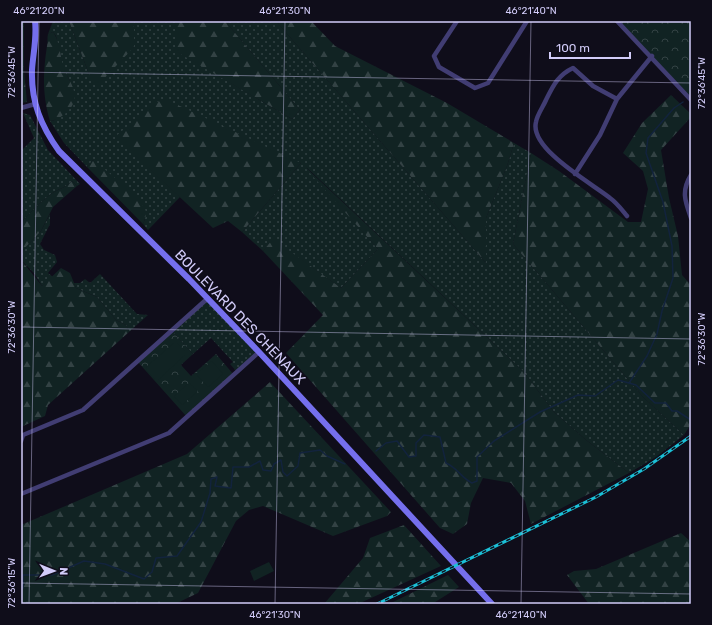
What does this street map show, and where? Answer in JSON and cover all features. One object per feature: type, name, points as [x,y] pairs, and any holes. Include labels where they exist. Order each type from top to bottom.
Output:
[{"type":"main road","name":"BOULEVARD DES CHENAUX","points":[[35,21],[36,47],[32,71],[34,104],[45,132],[59,151],[208,298],[492,604]]},
{"type":"street","points":[[458,21],[434,56],[439,68],[475,88],[488,82],[527,21]]},
{"type":"street","points":[[617,21],[652,56],[691,100]]},
{"type":"street","points":[[575,174],[600,135],[617,99],[652,56]]},
{"type":"street","points":[[617,99],[593,86],[573,68],[563,73],[554,84],[535,123],[538,138],[547,149],[575,174],[611,198],[627,216]]},
{"type":"street","points":[[21,108],[34,104]]},
{"type":"street","points":[[691,175],[684,185],[685,202],[691,218]]},
{"type":"street","points":[[21,441],[23,435],[83,410],[208,298]]},
{"type":"street","points":[[21,495],[169,433],[259,352]]},
{"type":"green space","points":[[21,21],[24,21],[24,72],[27,102],[21,103]]},
{"type":"green space","points":[[53,21],[69,21],[89,74],[134,47],[134,21],[177,21],[178,52],[292,119],[300,110],[225,21],[276,21],[486,263],[486,218],[507,166],[514,143],[531,153],[513,244],[643,397],[684,435],[656,457],[629,473],[586,440],[554,412],[523,371],[306,167],[378,249],[341,288],[273,240],[263,251],[242,232],[301,163],[116,137],[180,197],[148,230],[143,224],[145,219],[93,160],[87,167],[64,143],[50,121],[55,120],[70,81],[63,68],[56,36],[53,32],[48,34]]},
{"type":"green space","points":[[69,21],[134,21],[134,47],[97,86],[89,74]]},
{"type":"green space","points":[[177,21],[225,21],[300,110],[292,119],[177,52]]},
{"type":"green space","points":[[276,21],[311,21],[335,46],[447,103],[514,143],[507,166],[486,218],[486,263]]},
{"type":"green space","points":[[618,21],[691,21],[691,97]]},
{"type":"green space","points":[[53,32],[58,43],[65,71],[74,89],[75,95],[72,107],[66,113],[50,121],[44,93],[44,74],[48,34]]},
{"type":"green space","points":[[671,95],[691,114],[691,117],[661,150],[669,198],[678,236],[682,275],[691,285],[691,424],[684,435],[643,397],[513,244],[531,153],[559,171],[628,222],[641,222],[648,189],[643,171],[623,153],[642,123]]},
{"type":"green space","points":[[167,100],[301,163],[242,232],[228,221],[213,228],[115,137],[155,102]]},
{"type":"green space","points":[[23,113],[30,115],[48,150],[80,184],[77,186],[72,181],[68,185],[54,192],[43,200],[21,222],[21,151],[34,138]]},
{"type":"green space","points":[[93,160],[142,203],[146,213],[143,224],[87,167]]},
{"type":"green space","points":[[301,163],[523,371],[554,412],[586,440],[629,473],[531,524],[525,501],[511,483],[483,478],[471,503],[467,524],[453,534],[440,528],[286,353],[323,315],[263,251],[273,239],[341,288],[378,249]]},
{"type":"green space","points":[[72,181],[77,186],[53,207],[41,231],[21,252],[21,222],[47,197],[68,185]]},
{"type":"green space","points":[[50,214],[50,224],[40,244],[44,250],[55,255],[57,262],[48,273],[53,277],[42,286],[34,273],[21,260],[21,252],[41,231]]},
{"type":"green space","points":[[21,260],[42,286],[61,268],[70,273],[76,288],[97,297],[116,320],[126,325],[129,332],[48,405],[45,416],[21,427]]},
{"type":"green space","points":[[100,274],[137,314],[148,315],[129,332],[126,325],[116,320],[97,297],[76,288],[74,283],[80,283],[85,279],[90,283]]},
{"type":"green space","points":[[208,298],[259,352],[237,372],[230,364],[233,362],[211,338],[193,354],[171,330]]},
{"type":"green space","points":[[171,330],[193,354],[181,365],[191,376],[216,354],[234,375],[187,417],[137,361]]},
{"type":"green space","points":[[174,343],[177,343],[185,351],[185,355],[158,380],[155,380],[147,371],[146,367]]},
{"type":"green space","points":[[212,361],[223,374],[208,387],[196,374]]},
{"type":"green space","points":[[270,382],[391,512],[387,516],[333,536],[263,506],[249,510],[236,521],[198,593],[175,604],[21,604],[21,525],[187,454]]},
{"type":"green space","points":[[189,383],[198,391],[182,405],[174,396]]},
{"type":"green space","points":[[404,525],[441,566],[358,604],[324,604],[363,558],[370,538]]},
{"type":"green space","points":[[681,533],[691,542],[691,604],[589,604],[567,575],[574,571],[596,569]]},
{"type":"green space","points":[[269,562],[274,571],[254,581],[250,571]]},
{"type":"green space","points":[[448,575],[459,587],[432,604],[389,604]]},
{"type":"waterway","points":[[376,451],[386,443],[397,441],[409,457],[416,456],[416,443],[424,435],[440,437],[446,463],[472,483],[477,481],[477,457],[494,441],[540,412],[578,395],[595,396],[618,380],[629,383],[647,356],[657,334],[662,311],[673,278],[672,246],[663,202],[646,153],[648,138],[674,108],[683,102]]},
{"type":"waterway","points":[[629,383],[636,385],[655,403],[666,403],[672,411],[677,411],[691,420]]},
{"type":"waterway","points":[[21,588],[23,588],[23,575],[52,575],[84,561],[105,564],[144,579],[152,572],[156,558],[177,556],[201,522],[210,493],[211,479],[217,477],[215,486],[231,488],[233,467],[249,467],[260,461],[263,470],[271,471],[274,464],[281,460],[283,472],[287,476],[298,466],[300,453],[320,450],[327,456],[345,464]]},
{"type":"railway","points":[[377,604],[596,497],[644,469],[691,436]]}]
